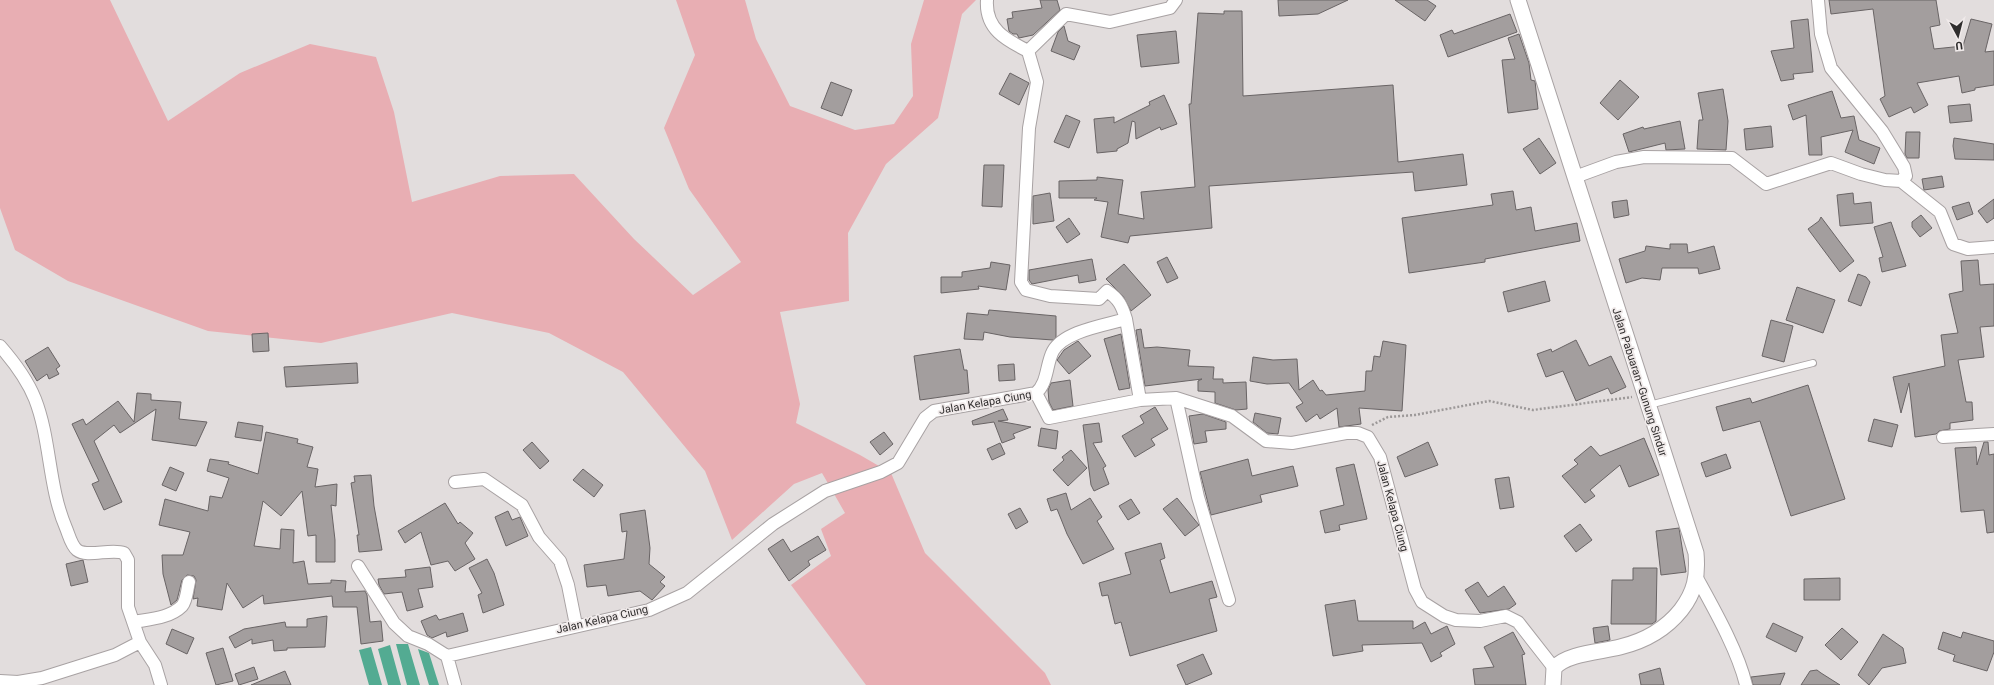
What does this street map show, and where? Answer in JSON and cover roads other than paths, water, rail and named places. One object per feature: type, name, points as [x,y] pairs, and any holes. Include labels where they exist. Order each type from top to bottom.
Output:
[{"type":"street","points":[[986,0],[986,9],[990,20],[1004,39],[1028,51],[1037,82],[1029,128],[1021,282],[1026,290],[1050,296],[1098,299],[1107,292],[1116,297],[1122,305],[1126,319],[1140,400]]},
{"type":"street","points":[[1028,51],[1066,14],[1110,22],[1170,8],[1176,0]]},
{"type":"street","name":"Jalan Pabuaran–Gunung Sindur","points":[[1518,0],[1696,553],[1697,578],[1688,600],[1672,621],[1660,631],[1621,647],[1565,659],[1554,668]]},
{"type":"street","points":[[1818,0],[1821,34],[1831,68],[1882,131],[1904,167],[1906,176],[1902,181]]},
{"type":"street","points":[[1575,177],[1616,162],[1644,157],[1732,158],[1766,184],[1831,162],[1861,174],[1885,180],[1902,181],[1940,212],[1953,244],[1968,249],[1994,247]]},
{"type":"street","name":"Jalan Kelapa Ciung","points":[[447,656],[576,625],[649,610],[687,593],[773,524],[812,499],[825,491],[881,472],[898,463],[925,418],[934,411],[1036,393],[1041,388],[1053,351],[1061,342],[1071,335],[1126,319]]},
{"type":"street","points":[[0,346],[13,360],[35,399],[41,420],[58,510],[71,541],[77,549],[83,553],[117,551],[124,553],[128,560],[128,607],[140,642],[155,665],[160,685]]},
{"type":"street","points":[[1036,393],[1049,418],[1140,400],[1176,398],[1198,497],[1229,600]]},
{"type":"street","name":"Jalan Kelapa Ciung","points":[[1176,398],[1232,416],[1266,441],[1292,443],[1346,433],[1358,433],[1368,437],[1380,457],[1415,589],[1422,602],[1444,616],[1456,620],[1480,621],[1506,616],[1518,622],[1554,668]]},
{"type":"street","points":[[1943,437],[1994,434]]},
{"type":"street","points":[[455,482],[484,479],[522,504],[539,537],[560,561],[568,585],[576,625]]},
{"type":"street","points":[[358,566],[394,623],[408,636],[428,644],[447,656],[455,685]]},
{"type":"street","points":[[1697,578],[1727,636],[1744,674],[1746,685]]},
{"type":"street","points":[[134,622],[163,617],[182,606],[187,595],[189,582]]},
{"type":"street","points":[[0,681],[18,684],[42,678],[108,657],[140,642]]},
{"type":"street","points":[[1553,685],[1554,668]]},
{"type":"lane","points":[[1646,400],[1813,363]]}]
